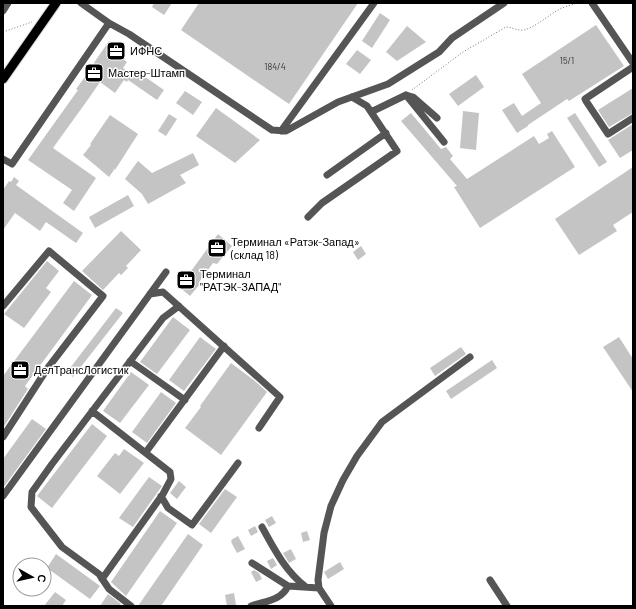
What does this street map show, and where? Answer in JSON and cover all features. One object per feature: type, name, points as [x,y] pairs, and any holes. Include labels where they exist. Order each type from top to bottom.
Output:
[{"type":"main road","points":[[3,79],[56,3]]},
{"type":"street","points":[[3,11],[8,3]]},
{"type":"street","points":[[80,3],[272,130],[281,131],[286,131],[338,102],[388,84],[439,52],[452,38],[504,3]]},
{"type":"street","points":[[281,131],[374,3]]},
{"type":"street","points":[[592,3],[633,63]]},
{"type":"street","points":[[3,159],[12,164],[109,23]]},
{"type":"street","points":[[633,67],[585,99],[608,134],[633,118]]},
{"type":"street","points":[[371,112],[406,95],[413,97],[437,118]]},
{"type":"street","points":[[406,95],[444,142]]},
{"type":"street","points":[[308,217],[322,203],[397,151],[365,104],[352,97]]},
{"type":"street","points":[[327,176],[386,133]]},
{"type":"street","points":[[3,306],[49,251],[103,296],[47,369],[3,437]]},
{"type":"street","points":[[3,496],[166,272]]},
{"type":"street","points":[[150,294],[163,292],[280,397],[259,428]]},
{"type":"street","points":[[131,606],[109,589],[99,574],[62,547],[31,507],[32,492],[130,361],[164,318],[179,306]]},
{"type":"street","points":[[146,452],[224,346]]},
{"type":"street","points":[[331,606],[319,588],[318,580],[324,532],[331,506],[343,480],[357,456],[382,422],[470,357]]},
{"type":"street","points":[[130,361],[185,400]]},
{"type":"street","points":[[92,411],[170,472],[171,479],[161,496],[102,579]]},
{"type":"street","points":[[161,496],[168,508],[192,525],[238,463]]},
{"type":"street","points":[[262,528],[279,558],[297,580],[306,588]]},
{"type":"street","points":[[252,563],[288,586],[319,588]]},
{"type":"street","points":[[490,580],[507,606]]},
{"type":"street","points":[[251,606],[278,598],[285,593],[288,586]]},
{"type":"path","points":[[406,95],[463,52],[506,27],[510,27],[515,30],[524,30],[561,8],[577,3]]},
{"type":"path","points":[[3,32],[32,22]]},
{"type":"building","points":[[154,3],[172,3],[164,15],[152,7]]},
{"type":"building","points":[[199,3],[358,3],[289,104],[181,30]]},
{"type":"building","points":[[380,13],[390,20],[372,48],[362,41]]},
{"type":"building","points":[[596,25],[624,66],[569,101],[567,99],[517,133],[502,110],[514,103],[522,116],[541,103],[522,74]]},
{"type":"building","points":[[407,26],[426,42],[397,61],[386,52]]},
{"type":"building","points":[[109,41],[120,49],[116,54],[127,62],[123,68],[135,76],[138,72],[164,90],[157,100],[128,80],[127,82],[124,80],[115,93],[100,82],[53,148],[96,178],[74,211],[63,203],[72,190],[28,160],[78,90],[76,89]]},
{"type":"building","points":[[357,50],[371,60],[360,74],[346,64]]},
{"type":"building","points":[[476,75],[484,87],[458,106],[449,94]]},
{"type":"building","points":[[633,88],[633,113],[609,127],[598,110]]},
{"type":"building","points":[[185,91],[202,102],[193,115],[176,103]]},
{"type":"building","points":[[216,108],[260,140],[235,163],[196,136]]},
{"type":"building","points":[[463,111],[479,113],[476,150],[460,148]]},
{"type":"building","points":[[411,113],[441,149],[446,147],[453,156],[450,159],[467,179],[534,136],[539,144],[549,138],[547,134],[552,131],[575,167],[480,228],[454,187],[457,186],[401,121]]},
{"type":"building","points":[[575,113],[607,162],[599,167],[567,118]]},
{"type":"building","points":[[169,114],[177,119],[166,136],[158,131]]},
{"type":"building","points":[[110,115],[138,134],[115,170],[113,168],[114,170],[109,177],[83,155]]},
{"type":"building","points":[[633,124],[633,150],[620,158],[608,140]]},
{"type":"building","points":[[193,153],[199,165],[180,175],[186,183],[148,204],[142,194],[125,179],[138,161],[152,173]]},
{"type":"building","points":[[633,167],[633,212],[613,225],[617,231],[579,255],[555,219]]},
{"type":"building","points":[[14,177],[19,181],[16,185],[83,233],[76,243],[46,222],[40,231],[15,213],[3,230],[3,190],[9,181],[11,182]]},
{"type":"building","points":[[128,195],[134,206],[95,228],[89,217]]},
{"type":"building","points":[[121,231],[141,250],[126,266],[128,268],[121,275],[119,273],[103,290],[82,271]]},
{"type":"building","points":[[218,234],[232,246],[217,264],[213,263],[199,282],[200,284],[190,296],[177,285],[187,274],[189,274]]},
{"type":"building","points":[[361,246],[366,254],[358,260],[353,252]]},
{"type":"building","points":[[47,261],[59,271],[46,288],[51,292],[24,328],[4,314]]},
{"type":"building","points":[[74,281],[92,295],[25,386],[28,389],[3,428],[3,376]]},
{"type":"building","points":[[116,308],[123,313],[73,377],[67,372]]},
{"type":"building","points":[[173,317],[190,330],[157,374],[140,362]]},
{"type":"building","points":[[200,337],[216,349],[184,391],[169,380]]},
{"type":"building","points":[[619,337],[633,359],[633,392],[603,347]]},
{"type":"building","points":[[461,347],[466,354],[435,376],[430,368]]},
{"type":"building","points":[[492,360],[497,368],[451,399],[446,391]]},
{"type":"building","points":[[231,363],[267,392],[221,455],[185,428]]},
{"type":"building","points":[[131,372],[149,385],[120,423],[103,411]]},
{"type":"building","points":[[161,392],[176,403],[147,443],[132,432]]},
{"type":"building","points":[[32,419],[46,429],[3,488],[3,459]]},
{"type":"building","points":[[92,424],[107,436],[52,508],[37,496]]},
{"type":"building","points":[[124,449],[144,463],[120,494],[97,476],[115,453],[119,456]]},
{"type":"building","points":[[149,477],[162,486],[133,527],[119,518]]},
{"type":"building","points":[[179,481],[186,487],[177,499],[170,493]]},
{"type":"building","points":[[225,489],[237,497],[211,533],[199,524]]},
{"type":"building","points":[[160,511],[177,523],[126,596],[111,582]]},
{"type":"building","points":[[272,516],[276,523],[269,527],[265,520]]},
{"type":"building","points":[[255,526],[258,532],[251,536],[248,530]]},
{"type":"building","points":[[307,531],[310,540],[303,542],[301,533]]},
{"type":"building","points":[[188,534],[203,545],[161,606],[138,606]]},
{"type":"building","points":[[238,536],[245,549],[237,553],[231,540]]},
{"type":"building","points":[[291,549],[296,559],[289,563],[283,553]]},
{"type":"building","points":[[56,554],[100,586],[90,599],[52,572],[52,560]]},
{"type":"building","points":[[273,558],[277,565],[271,569],[267,561]]},
{"type":"building","points":[[340,562],[344,569],[328,579],[324,572]]},
{"type":"building","points":[[254,570],[259,573],[262,579],[256,582],[251,572]]},
{"type":"building","points":[[55,592],[66,600],[62,606],[44,606]]},
{"type":"building","points":[[234,593],[236,605],[227,606],[225,595]]},
{"type":"building","points":[[108,594],[121,604],[119,606],[100,606]]},
{"type":"place","name":"ИФНС","points":[[116,51]]},
{"type":"place","name":"Мастер-Штамп","points":[[94,73]]},
{"type":"place","name":"Терминал «Ратэк-Запад» (склад 18)","points":[[217,248]]},
{"type":"place","name":"Терминал \"РАТЭК-ЗАПАД\"","points":[[186,280]]},
{"type":"place","name":"ДелТрансЛогистик","points":[[20,370]]}]
